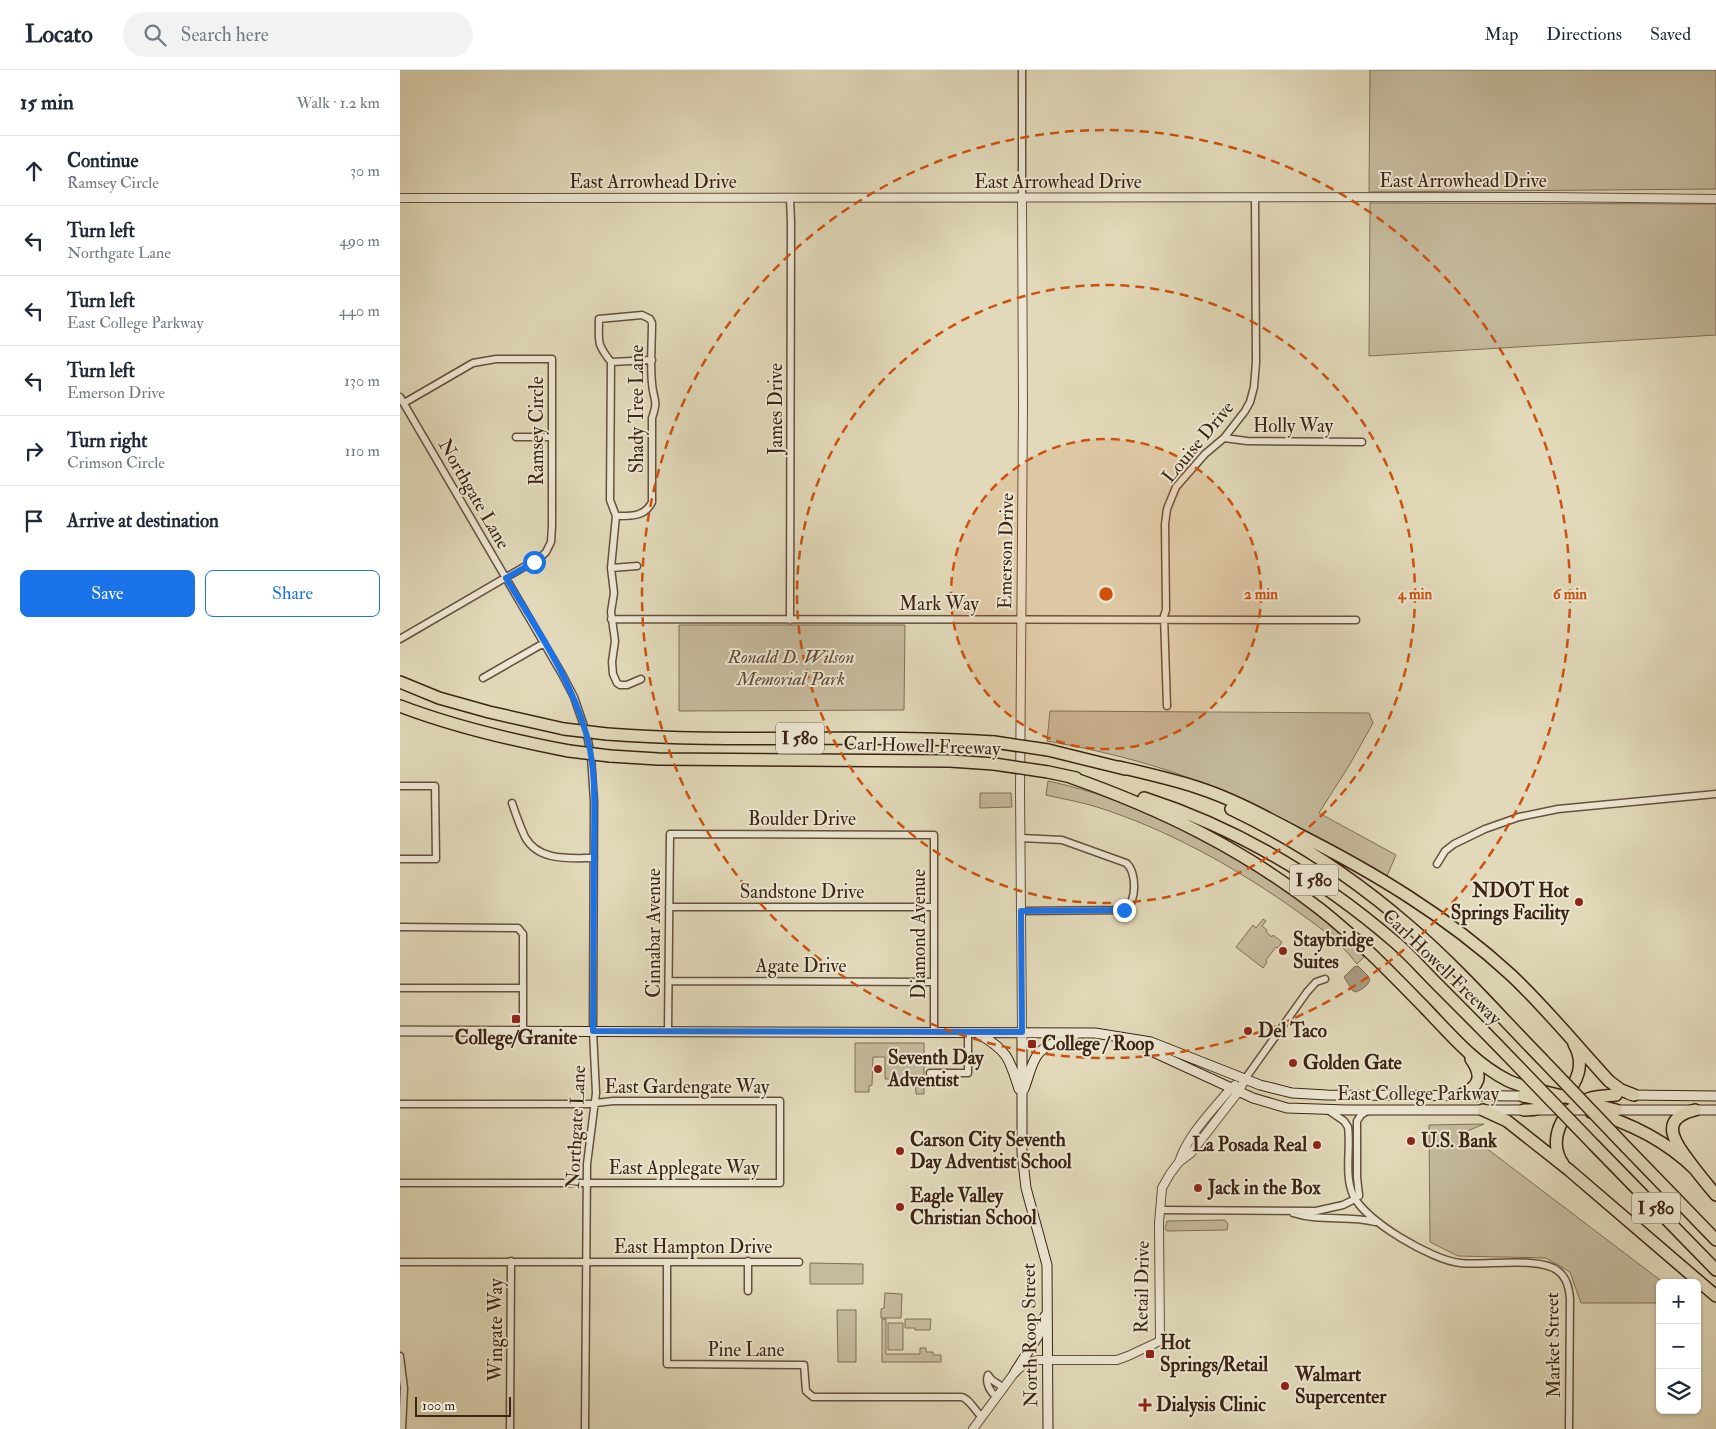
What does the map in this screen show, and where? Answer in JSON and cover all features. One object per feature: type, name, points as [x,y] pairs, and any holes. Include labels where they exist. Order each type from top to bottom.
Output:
[{"type":"highway","name":"Carl Howell Freeway","points":[[400,682],[439,698],[490,712],[564,729],[607,734],[670,738],[940,739],[994,742],[1048,750],[1119,767],[1203,796],[1290,839],[1381,902],[1430,945],[1716,1240]]},
{"type":"highway","name":"Carl Howell Freeway","points":[[400,706],[518,742],[610,756],[676,760],[950,761],[994,764],[1070,777],[1122,791],[1199,818],[1271,854],[1329,890],[1397,944],[1716,1270]]},
{"type":"highway","points":[[1119,767],[1197,788],[1224,798],[1329,849],[1396,888],[1455,928],[1497,963],[1530,994],[1612,1084],[1634,1095]]},
{"type":"highway","points":[[1070,777],[1122,795],[1187,824],[1239,853],[1319,908],[1361,944],[1462,1047],[1493,1072],[1525,1087],[1647,1132],[1665,1144],[1695,1170]]},
{"type":"highway","points":[[1524,1110],[1539,1109],[1570,1090],[1575,1082],[1579,1067],[1578,1052],[1571,1040]]},
{"type":"highway","points":[[1461,1095],[1473,1087],[1478,1076],[1476,1067],[1462,1047]]},
{"type":"highway","points":[[1569,1170],[1561,1162],[1557,1152],[1556,1143],[1559,1126],[1565,1117],[1596,1097],[1616,1095]]},
{"type":"highway","points":[[1523,1096],[1558,1099]]},
{"type":"highway","points":[[1578,1107],[1616,1110]]},
{"type":"highway","points":[[1483,1110],[1507,1121],[1569,1170],[1716,1296]]},
{"type":"highway","points":[[1694,1110],[1679,1117],[1674,1123],[1672,1132],[1675,1142],[1716,1195]]},
{"type":"main road","name":"East College Parkway","points":[[400,1031],[1106,1033],[1151,1042],[1245,1080],[1276,1090],[1298,1094],[1523,1096]]},
{"type":"main road","name":"North Roop Street","points":[[1022,1032],[1023,1173],[1047,1265],[1048,1429]]},
{"type":"main road","points":[[1022,1096],[1035,1058],[1040,1052],[1052,1044],[1080,1032]]},
{"type":"main road","points":[[973,1033],[1004,1050],[1010,1061],[1022,1096]]},
{"type":"main road","name":"East College Parkway","points":[[1135,1040],[1151,1051],[1256,1099],[1279,1106],[1303,1110],[1524,1110],[1578,1107]]},
{"type":"main road","points":[[1558,1099],[1616,1095],[1716,1096]]},
{"type":"main road","points":[[1616,1110],[1716,1110]]},
{"type":"main road","points":[[1015,1372],[1038,1336],[1047,1311]]},
{"type":"street","name":"Emerson Drive","points":[[1022,70],[1022,1032]]},
{"type":"street","name":"East Arrowhead Drive","points":[[400,198],[1544,197],[1716,199]]},
{"type":"street","name":"James Drive","points":[[790,198],[790,620]]},
{"type":"street","name":"Louise Drive","points":[[1167,706],[1164,620],[1165,524],[1167,509],[1176,488],[1204,454],[1224,438],[1250,402],[1254,387],[1256,362],[1255,198]]},
{"type":"street","name":"Shady Tree Lane","points":[[616,516],[643,513],[649,509],[652,502],[652,418],[656,407],[656,398],[652,385],[652,323],[650,319],[642,315],[599,319],[599,344],[604,355],[611,362],[610,500],[616,516],[611,568],[614,593],[611,619],[615,642],[612,662],[613,677],[616,683],[620,685],[627,685],[641,679]]},
{"type":"street","name":"Ramsey Circle","points":[[400,639],[506,578],[546,552],[551,542],[552,359],[496,359],[473,363],[404,403]]},
{"type":"street","points":[[611,362],[652,360]]},
{"type":"street","name":"Northgate Lane","points":[[400,397],[544,643],[574,698],[587,735],[591,756],[594,858],[593,1031],[596,1093],[587,1164],[585,1429]]},
{"type":"street","points":[[516,437],[552,437]]},
{"type":"street","name":"Holly Way","points":[[1224,438],[1247,441],[1362,442]]},
{"type":"street","points":[[611,568],[637,566]]},
{"type":"street","name":"Mark Way","points":[[611,619],[1356,620]]},
{"type":"street","points":[[484,678],[544,643]]},
{"type":"street","points":[[400,786],[435,786],[436,859],[400,859]]},
{"type":"street","points":[[1437,864],[1447,849],[1459,841],[1485,829],[1531,814],[1573,807],[1716,794]]},
{"type":"street","points":[[512,804],[526,839],[540,852],[559,858],[594,858]]},
{"type":"street","name":"Boulder Drive","points":[[670,834],[934,835]]},
{"type":"street","name":"Cinnabar Avenue","points":[[668,1031],[670,834]]},
{"type":"street","name":"Diamond Avenue","points":[[934,835],[934,1032]]},
{"type":"street","points":[[1021,838],[1062,840],[1123,862],[1132,869],[1133,882],[1132,902],[1127,909],[1121,911],[1021,911]]},
{"type":"street","name":"Sandstone Drive","points":[[670,907],[934,908]]},
{"type":"street","points":[[400,927],[518,928],[523,934],[523,1031]]},
{"type":"street","points":[[1245,1080],[1307,992],[1316,982],[1324,979]]},
{"type":"street","name":"Agate Drive","points":[[669,981],[934,982]]},
{"type":"street","points":[[400,988],[524,988]]},
{"type":"street","points":[[930,1073],[968,1073],[973,1033]]},
{"type":"street","name":"Retail Drive","points":[[1048,1360],[1116,1360],[1160,1341],[1160,1210],[1162,1188],[1179,1162],[1191,1153],[1235,1090],[1245,1080]]},
{"type":"street","name":"East Gardengate Way","points":[[400,1104],[780,1101],[780,1183]]},
{"type":"street","name":"Market Street","points":[[1327,1110],[1344,1121],[1348,1126],[1350,1186],[1357,1196],[1360,1205],[1376,1222],[1444,1260],[1460,1263],[1537,1264],[1551,1267],[1558,1271],[1567,1284],[1570,1299],[1568,1340],[1569,1429]]},
{"type":"street","name":"Market Street","points":[[1357,1196],[1357,1121],[1361,1115],[1370,1110]]},
{"type":"street","name":"East Applegate Way","points":[[400,1183],[780,1183]]},
{"type":"street","points":[[1160,1210],[1327,1210],[1343,1205],[1357,1196]]},
{"type":"street","points":[[1287,1211],[1300,1216],[1316,1218],[1360,1218],[1376,1222]]},
{"type":"street","name":"Wingate Way","points":[[510,1429],[511,1261]]},
{"type":"street","points":[[748,1261],[748,1291]]},
{"type":"street","name":"East Hampton Drive","points":[[400,1262],[799,1262]]},
{"type":"street","name":"Pine Lane","points":[[667,1262],[667,1364],[804,1365],[806,1391],[813,1397],[961,1397],[968,1399],[974,1410],[982,1417]]},
{"type":"street","points":[[400,1356],[404,1382],[402,1429]]},
{"type":"street","points":[[973,1429],[1015,1372],[1026,1363],[1048,1360]]},
{"type":"street","points":[[996,1397],[990,1392],[986,1379],[988,1375],[1004,1388]]},
{"type":"green space","points":[[1370,70],[1716,70],[1716,189],[1369,192]]},
{"type":"green space","points":[[1370,203],[1716,204],[1716,335],[1369,356]]},
{"type":"green space","name":"Ronald D. Wilson Memorial Park","points":[[679,625],[905,625],[904,710],[679,711]]},
{"type":"green space","points":[[1050,711],[1369,713],[1373,723],[1319,813],[1396,855],[1387,876],[1293,824],[1220,790],[1141,762],[1047,741]]},
{"type":"green space","points":[[1048,781],[1111,798],[1171,823],[1200,838],[1255,871],[1304,904],[1335,929],[1364,957],[1357,964],[1333,939],[1306,917],[1243,875],[1196,849],[1123,816],[1091,805],[1046,795]]},
{"type":"green space","points":[[980,793],[1011,793],[1012,807],[980,808]]},
{"type":"green space","points":[[1263,919],[1266,921],[1262,926],[1267,930],[1266,932],[1282,942],[1266,960],[1267,962],[1263,968],[1236,947],[1253,925],[1256,928]]},
{"type":"green space","points":[[855,1043],[924,1043],[924,1094],[916,1094],[915,1079],[885,1079],[885,1057],[873,1057],[872,1085],[869,1086],[869,1092],[855,1092]]},
{"type":"green space","points":[[1484,1124],[1465,1132],[1659,1279],[1656,1279],[1656,1303],[1581,1303],[1570,1272],[1546,1258],[1458,1256],[1430,1242],[1429,1125]]},
{"type":"green space","points":[[1225,1220],[1228,1224],[1227,1230],[1167,1231],[1165,1229],[1167,1221]]},
{"type":"green space","points":[[810,1263],[863,1264],[863,1284],[810,1284]]},
{"type":"green space","points":[[885,1293],[902,1294],[901,1318],[881,1318]]},
{"type":"green space","points":[[837,1310],[856,1310],[856,1362],[838,1362]]},
{"type":"green space","points":[[882,1319],[886,1319],[886,1354],[920,1354],[920,1348],[926,1348],[926,1352],[933,1352],[933,1355],[941,1355],[941,1362],[882,1362]]},
{"type":"green space","points":[[905,1319],[931,1319],[930,1330],[905,1328]]},
{"type":"green space","points":[[888,1323],[903,1323],[903,1350],[888,1350]]},
{"type":"shaded area","points":[[1358,966],[1370,980],[1364,988],[1355,992],[1344,977],[1354,967]]},
{"type":"place","name":"NDOT Hot Springs Facility","points":[[1579,902]]},
{"type":"place","name":"Staybridge Suites","points":[[1283,951]]},
{"type":"place","name":"College/Granite","points":[[516,1019]]},
{"type":"place","name":"Del Taco","points":[[1248,1031]]},
{"type":"place","name":"College / Roop","points":[[1032,1044]]},
{"type":"place","name":"Golden Gate","points":[[1293,1063]]},
{"type":"place","name":"Seventh Day Adventist","points":[[878,1069]]},
{"type":"place","name":"U.S. Bank","points":[[1411,1141]]},
{"type":"place","name":"La Posada Real","points":[[1317,1145]]},
{"type":"place","name":"Carson City Seventh Day Adventist School","points":[[900,1151]]},
{"type":"place","name":"Jack in the Box","points":[[1198,1188]]},
{"type":"place","name":"Eagle Valley Christian School","points":[[900,1207]]},
{"type":"place","name":"Hot Springs/Retail","points":[[1150,1354]]},
{"type":"place","name":"Walmart Supercenter","points":[[1285,1386]]},
{"type":"place","name":"Dialysis Clinic","points":[[1145,1405]]},
{"type":"route","points":[[534,562],[506,578],[574,698],[587,735],[591,756],[594,801],[593,1031],[1022,1032],[1021,911],[1124,910]]}]
